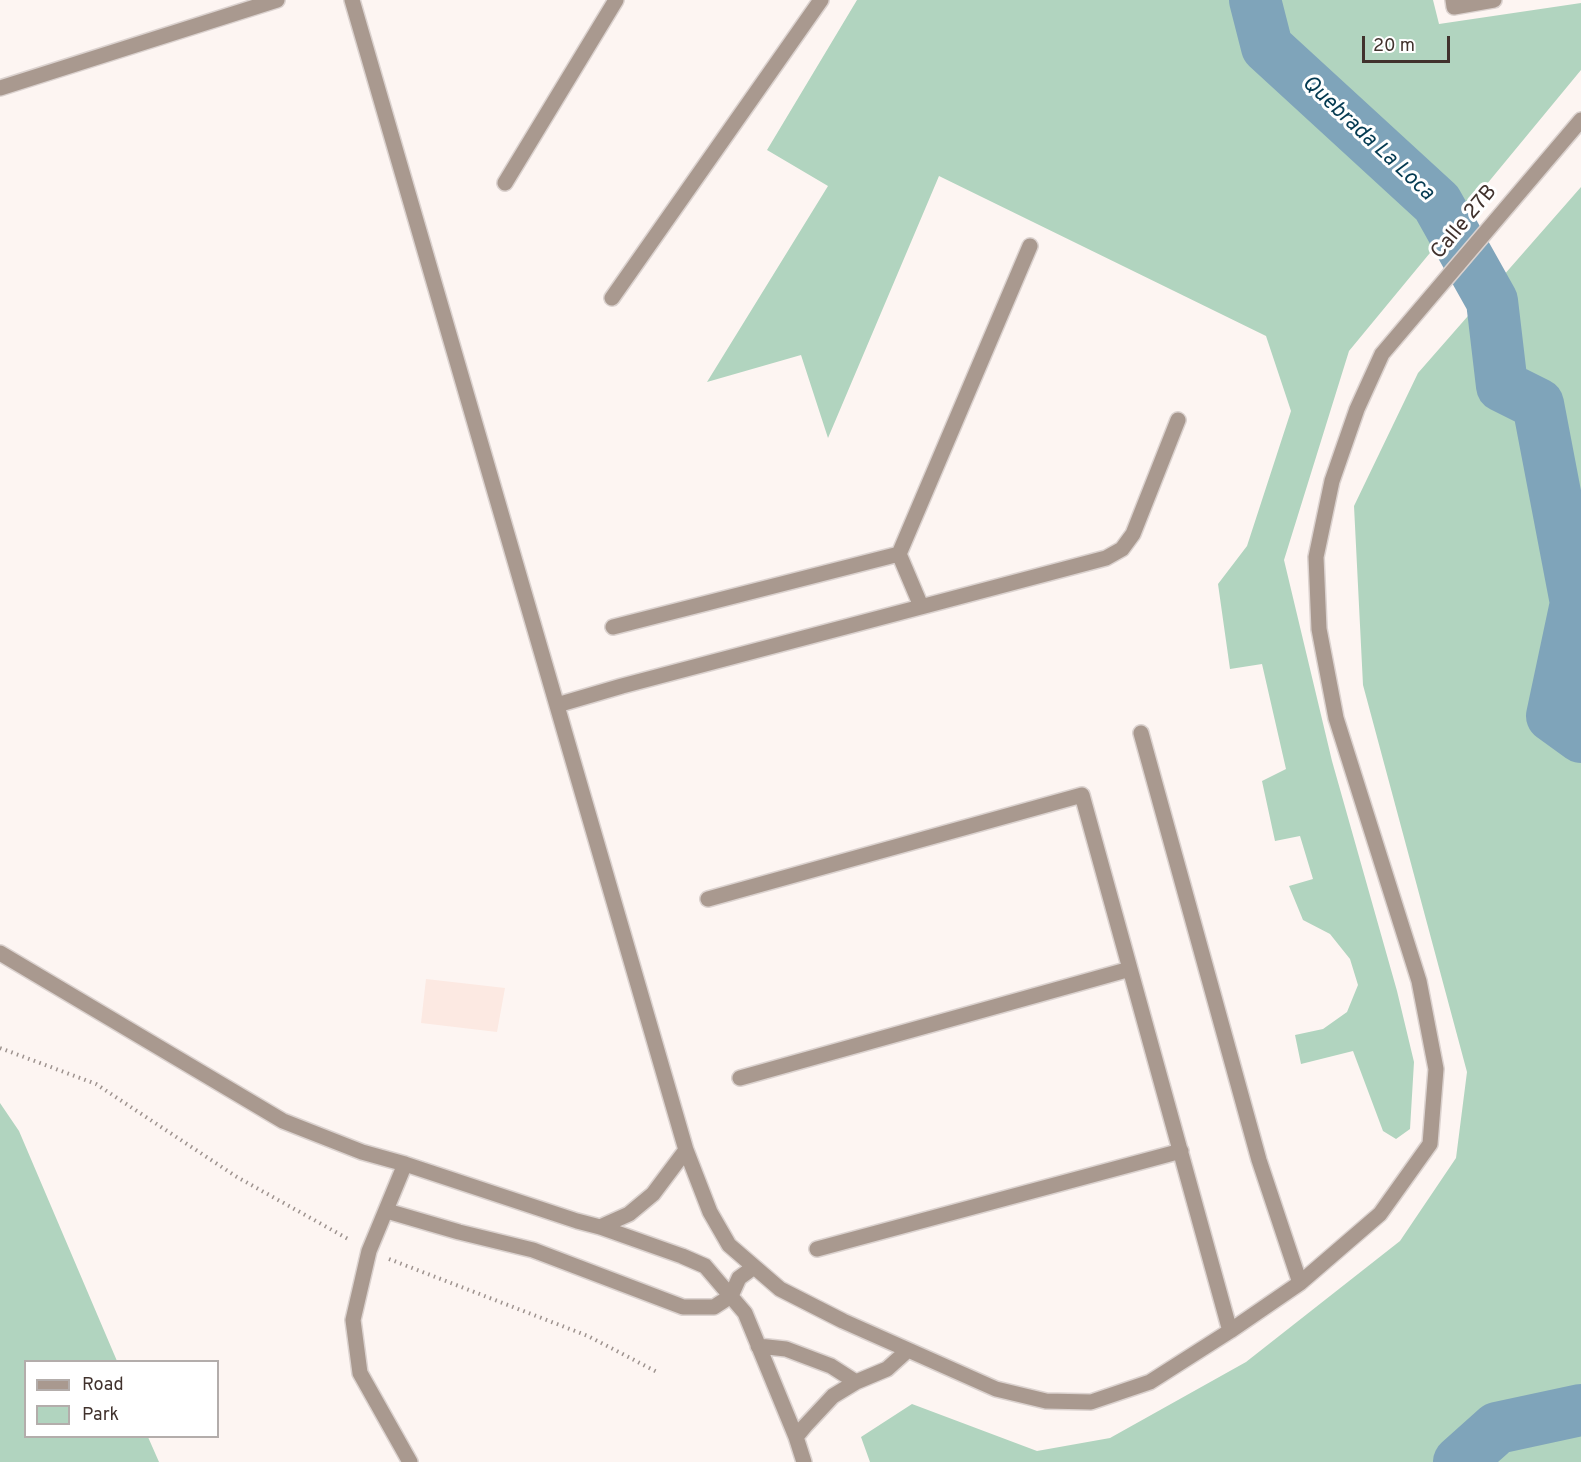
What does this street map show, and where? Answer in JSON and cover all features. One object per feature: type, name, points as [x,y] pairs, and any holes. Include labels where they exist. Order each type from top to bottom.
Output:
[{"type":"street","points":[[0,88],[277,0]]},
{"type":"street","name":"Calle 27B","points":[[352,0],[686,1150],[710,1212],[729,1245],[780,1289],[843,1322],[996,1389],[1046,1401],[1091,1402],[1150,1382],[1230,1331],[1300,1282],[1380,1214],[1430,1144],[1436,1069],[1419,981],[1336,718],[1319,629],[1316,557],[1332,481],[1357,409],[1382,354],[1581,120]]},
{"type":"street","points":[[505,183],[616,0]]},
{"type":"street","points":[[612,298],[821,0]]},
{"type":"street","points":[[1454,3],[1494,0]]},
{"type":"street","points":[[921,606],[899,554],[1030,246]]},
{"type":"street","points":[[557,705],[1106,558],[1122,549],[1133,534],[1178,420]]},
{"type":"street","points":[[613,627],[899,554]]},
{"type":"street","points":[[1141,733],[1259,1160],[1300,1282]]},
{"type":"street","points":[[708,898],[1082,795],[1230,1331]]},
{"type":"street","points":[[0,953],[283,1121],[362,1152],[600,1227],[705,1266],[745,1313],[804,1462]]},
{"type":"street","points":[[740,1078],[1130,969]]},
{"type":"street","points":[[600,1227],[628,1214],[653,1194],[686,1150]]},
{"type":"street","points":[[817,1249],[1181,1151]]},
{"type":"street","points":[[405,1164],[369,1251],[353,1320],[360,1373],[410,1462]]},
{"type":"street","points":[[387,1210],[459,1232],[533,1250],[683,1307],[714,1307],[731,1296],[740,1278],[754,1267]]},
{"type":"street","points":[[758,1346],[786,1349],[831,1366],[856,1382]]},
{"type":"street","points":[[796,1437],[833,1396],[856,1382],[887,1369],[908,1350]]},
{"type":"path","points":[[0,1048],[96,1084],[237,1177],[369,1251],[588,1336],[659,1373]]},
{"type":"shaded area","points":[[426,979],[505,988],[497,1032],[421,1023]]},
{"type":"green space","points":[[857,0],[1433,0],[1439,24],[1581,3],[1581,70],[1349,351],[1284,560],[1332,761],[1397,991],[1414,1062],[1410,1129],[1396,1139],[1383,1131],[1353,1051],[1301,1064],[1295,1035],[1323,1029],[1347,1012],[1358,985],[1350,959],[1330,934],[1303,920],[1289,886],[1313,879],[1300,836],[1275,841],[1262,781],[1286,769],[1262,664],[1230,669],[1218,584],[1247,546],[1291,411],[1266,336],[939,176],[828,438],[801,355],[707,382],[828,186],[767,150]]},
{"type":"green space","points":[[1581,187],[1581,1462],[870,1462],[861,1437],[912,1404],[1037,1451],[1110,1438],[1246,1362],[1400,1241],[1456,1158],[1467,1072],[1363,685],[1354,506],[1418,373]]},
{"type":"green space","points":[[0,1103],[19,1131],[117,1360],[24,1360],[24,1438],[148,1438],[159,1462],[0,1462]]},
{"type":"waterway","name":"Quebrada La Loca","points":[[1255,0],[1267,47],[1437,203],[1492,301],[1502,386],[1538,404],[1576,603],[1552,716],[1581,737]]},
{"type":"waterway","name":"Quebrada La Loca","points":[[1459,1462],[1497,1428],[1581,1410]]}]
